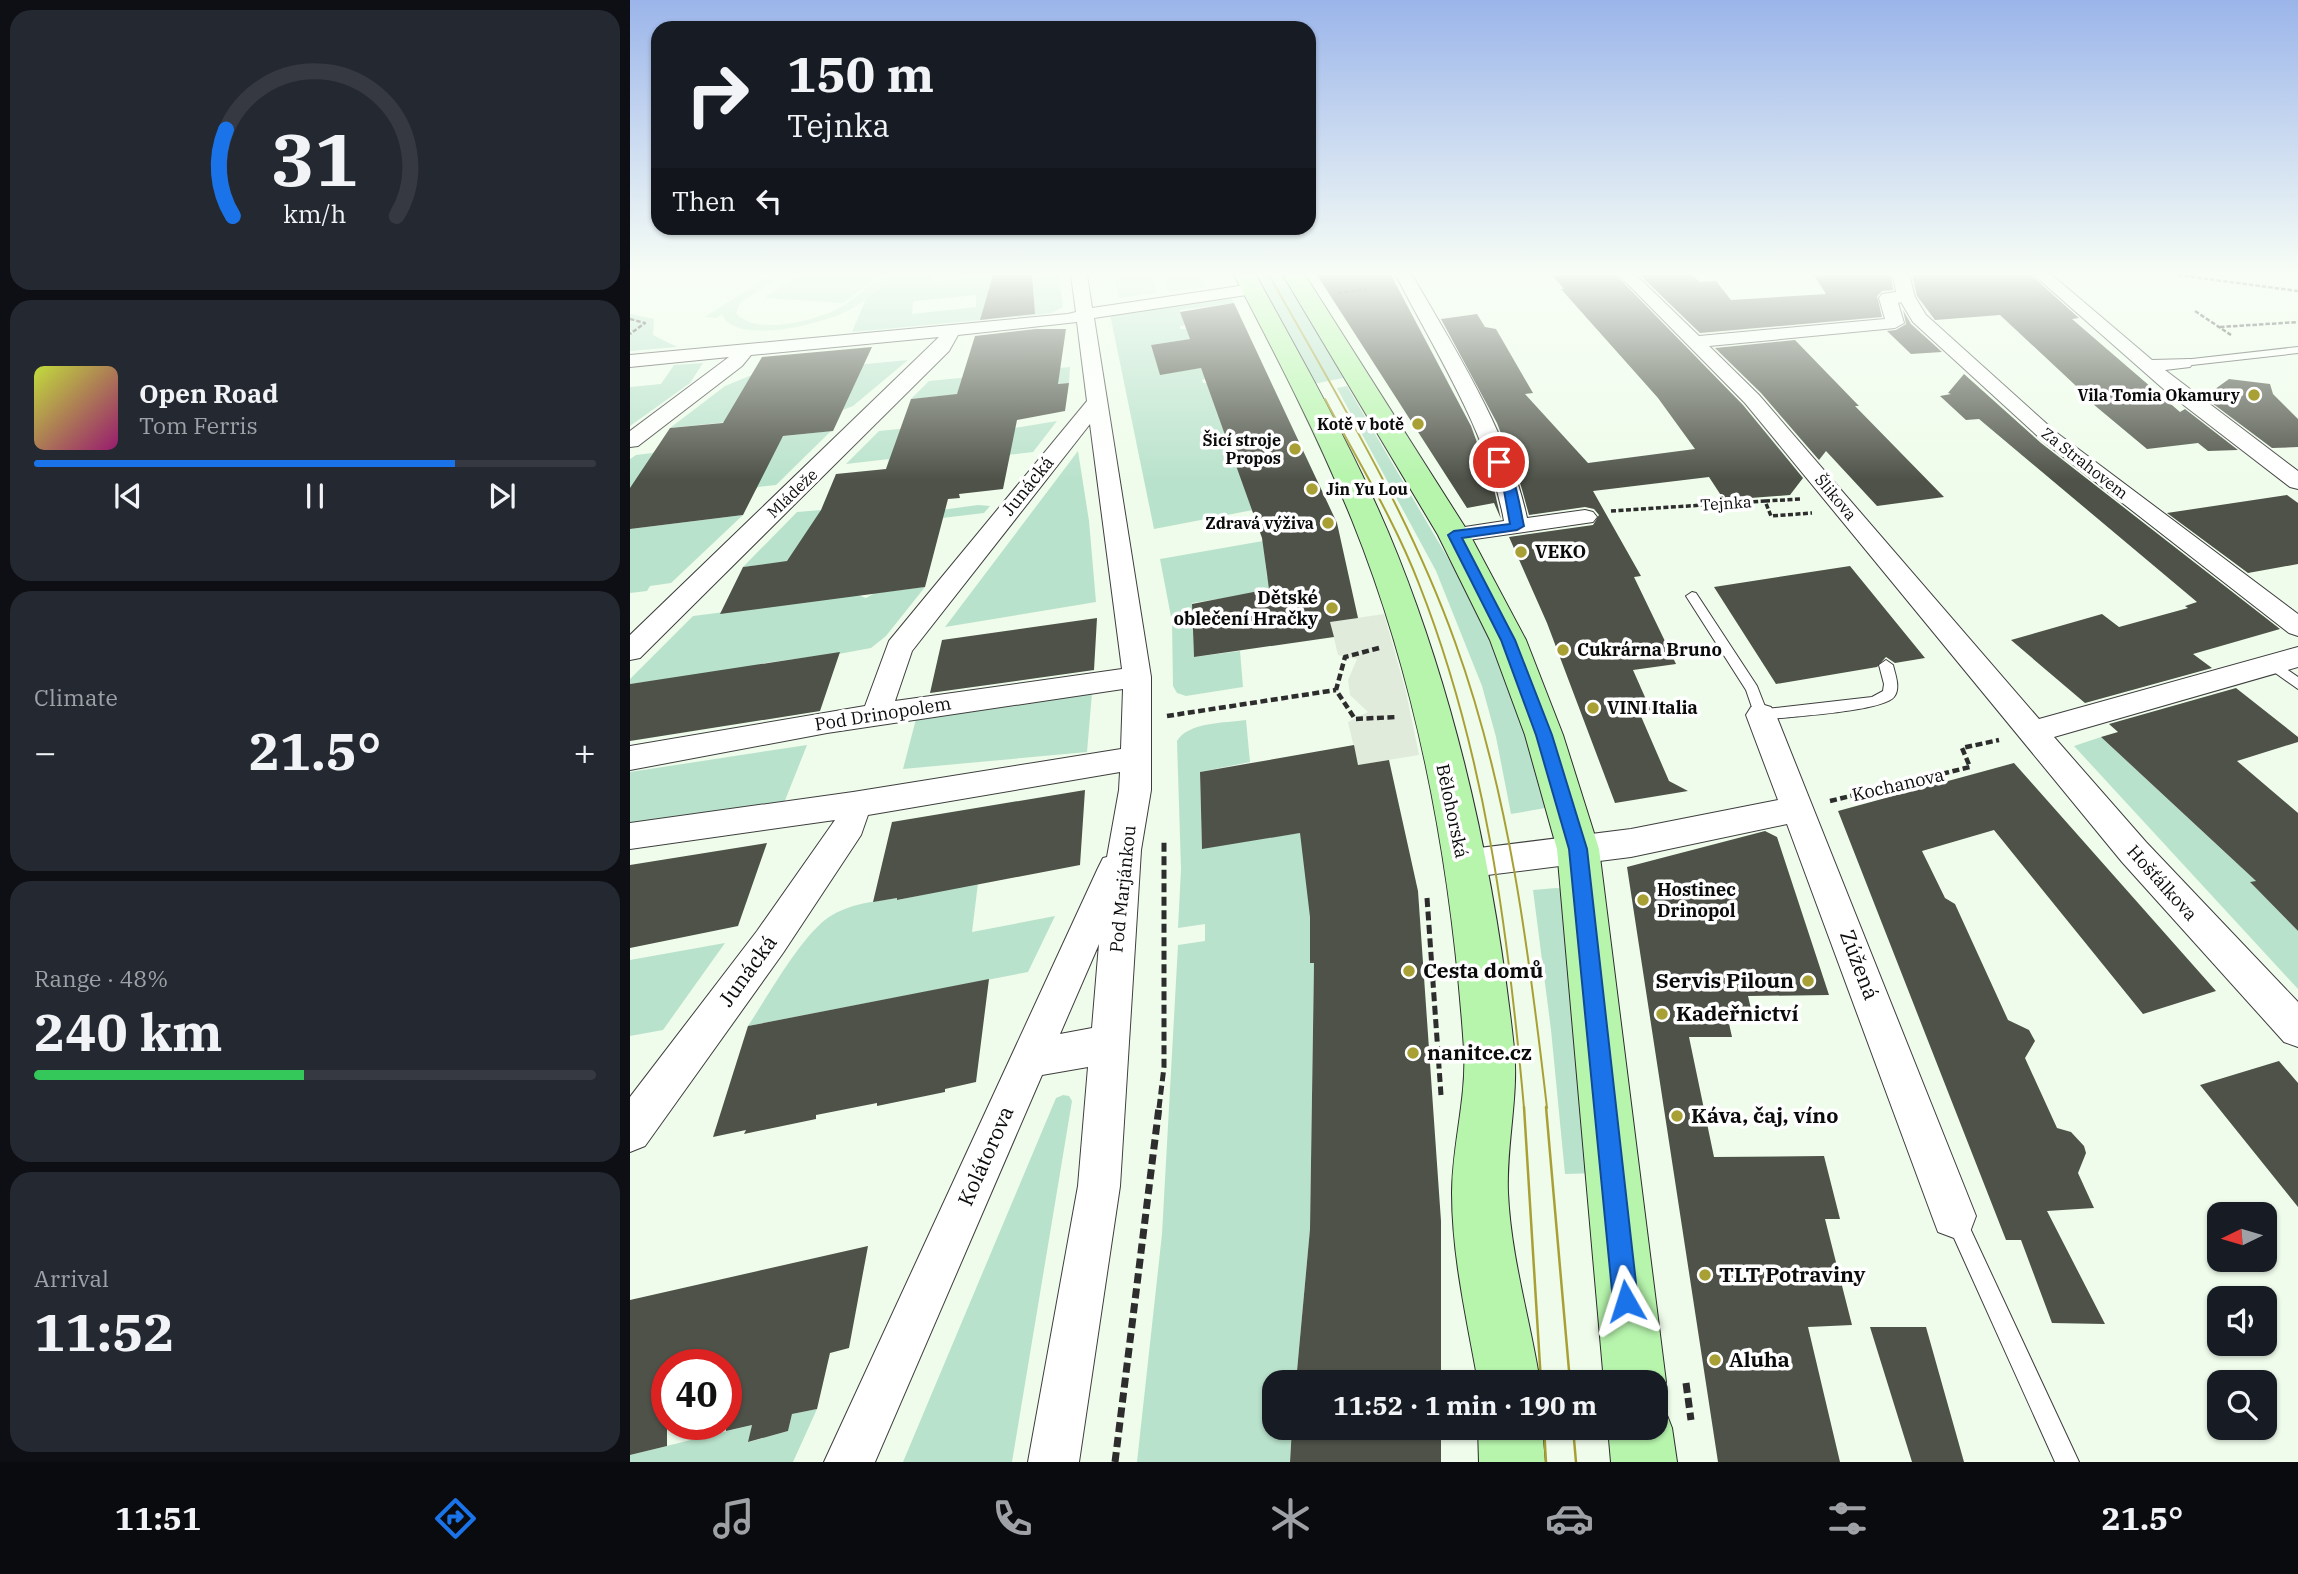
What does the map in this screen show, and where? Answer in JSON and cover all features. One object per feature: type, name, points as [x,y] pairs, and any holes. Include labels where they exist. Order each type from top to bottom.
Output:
[{"type":"street","points":[[630,361],[822,343]]},
{"type":"street","name":"Mládeže","points":[[630,651],[945,343]]},
{"type":"street","name":"Pod Marjánkou","points":[[1054,1462],[1100,1186],[1124,850],[1135,790],[1136,677],[1089,343]]},
{"type":"street","name":"Bělohorská","points":[[1280,343],[1349,477],[1382,556],[1426,687],[1463,864],[1489,1049],[1491,1080],[1480,1165],[1484,1240],[1507,1370]]},
{"type":"street","points":[[1336,343],[1454,535],[1508,640],[1544,735],[1578,849],[1634,1370]]},
{"type":"street","points":[[1442,343],[1464,383],[1509,485],[1517,526]]},
{"type":"street","name":"Šlikova","points":[[1697,343],[1752,399],[1848,510],[2032,732]]},
{"type":"street","name":"Za Strahovem","points":[[1947,343],[2050,437],[2298,627]]},
{"type":"street","points":[[2121,343],[2298,482]]},
{"type":"street","points":[[630,441],[735,362],[744,350]]},
{"type":"street","points":[[2148,366],[2183,363]]},
{"type":"street","name":"Junácká","points":[[876,715],[899,648],[1097,402]]},
{"type":"street","points":[[1454,535],[1594,514]]},
{"type":"street","points":[[2032,732],[2285,661]]},
{"type":"street","name":"Pod Drinopolem","points":[[630,758],[876,715],[1136,677]]},
{"type":"street","name":"Zúžená","points":[[1761,715],[1954,1216]]},
{"type":"street","name":"Hošťálkova","points":[[2032,732],[2134,852],[2298,1030]]},
{"type":"street","points":[[630,836],[853,805],[1135,758]]},
{"type":"street","name":"Junácká","points":[[630,1131],[771,942],[850,826],[853,805]]},
{"type":"street","points":[[1463,864],[1631,843],[1796,809]]},
{"type":"street","name":"Kolátorova","points":[[849,1462],[1124,850]]},
{"type":"street","points":[[1030,1058],[1110,1044]]},
{"type":"street","points":[[1511,1440],[1512,1462]]},
{"type":"street","points":[[1641,1440],[1644,1462]]},
{"type":"lane","points":[[2183,363],[2298,350]]},
{"type":"lane","points":[[1692,596],[1752,688],[1761,715],[1875,702],[1889,694],[1891,684],[1886,665]]},
{"type":"lane","points":[[2285,661],[2298,684]]},
{"type":"lane","points":[[1954,1216],[2067,1462]]},
{"type":"path","points":[[2243,343],[2261,355]]},
{"type":"path","name":"Tejnka","points":[[1594,514],[1765,500],[1772,516],[1848,510]]},
{"type":"path","points":[[1376,635],[1383,660]]},
{"type":"path","points":[[1380,648],[1345,657],[1336,690],[1355,719],[1398,717]]},
{"type":"path","points":[[1164,716],[1336,690]]},
{"type":"path","points":[[1395,705],[1400,730]]},
{"type":"path","name":"Kochanova","points":[[1796,809],[1970,768],[1962,748],[2032,732]]},
{"type":"path","points":[[1426,890],[1442,1098]]},
{"type":"green space","points":[[630,343],[669,343],[677,347],[630,351]]},
{"type":"green space","points":[[1116,343],[1163,343],[1151,345],[1160,374],[1201,368],[1205,379],[1202,380],[1203,383],[1207,383],[1253,510],[1154,529]]},
{"type":"green space","points":[[1291,343],[1323,343],[1343,378],[1313,384]]},
{"type":"green space","points":[[908,360],[853,406],[843,410],[670,428],[725,386],[752,375]]},
{"type":"green space","points":[[703,363],[690,383],[630,426],[630,387],[661,384],[674,365]]},
{"type":"green space","points":[[1070,367],[1069,383],[911,399],[929,381]]},
{"type":"green space","points":[[1347,386],[1490,630],[1551,807],[1511,814],[1496,737],[1482,686],[1436,571],[1337,388]]},
{"type":"green space","points":[[998,419],[1009,429],[1057,421],[1033,452],[886,469],[889,459],[846,464],[879,431]]},
{"type":"green space","points":[[831,431],[776,485],[758,487],[755,490],[630,505],[630,459],[636,455],[653,453],[656,450]]},
{"type":"green space","points":[[1078,451],[1089,521],[1096,602],[945,627]]},
{"type":"green space","points":[[990,506],[984,513],[850,529],[840,555],[743,567],[797,512],[941,510]]},
{"type":"green space","points":[[743,515],[671,583],[630,593],[630,529]]},
{"type":"green space","points":[[1263,541],[1267,577],[1278,590],[1192,603],[1194,657],[1240,651],[1243,687],[1186,696],[1177,693],[1173,686],[1172,622],[1160,559]]},
{"type":"green space","points":[[925,587],[886,636],[871,648],[630,684],[630,679],[693,616],[858,595],[866,598],[875,593]]},
{"type":"green space","points":[[1092,693],[1087,752],[903,769],[916,719]]},
{"type":"green space","points":[[1246,720],[1250,762],[1200,772],[1202,848],[1312,831],[1310,912],[1314,963],[1310,1229],[1297,1370],[1262,1370],[1262,1440],[1291,1440],[1290,1462],[1137,1462],[1162,1234],[1178,945],[1205,941],[1205,924],[1178,928],[1181,869],[1177,741],[1189,730]]},
{"type":"green space","points":[[2101,737],[2256,881],[2251,883],[2298,931],[2298,989],[2074,746]]},
{"type":"green space","points":[[807,745],[784,803],[630,829],[630,772]]},
{"type":"green space","points":[[978,883],[972,932],[1055,916],[1028,972],[748,1026],[796,952],[829,917],[862,904],[898,900]]},
{"type":"green space","points":[[1564,889],[1597,1173],[1565,1174],[1551,1030],[1533,890]]},
{"type":"green space","points":[[725,943],[663,1030],[630,1036],[630,960]]},
{"type":"green space","points":[[1069,1096],[1072,1101],[1012,1462],[903,1462],[1056,1098]]},
{"type":"green space","points":[[817,1409],[793,1462],[630,1462],[630,1455],[691,1440],[742,1440],[742,1427],[752,1425],[749,1442],[788,1431],[792,1414]]},
{"type":"shaded area","points":[[1384,614],[1406,692],[1419,755],[1358,765],[1348,722],[1368,712],[1350,695],[1348,680],[1357,659],[1338,655],[1330,622]]},
{"type":"building","points":[[973,343],[1064,343],[1058,384],[1069,383],[1065,411],[1017,420],[1003,489],[959,494],[960,498],[948,499],[925,587],[720,614],[743,567],[787,561],[821,510],[836,474],[886,469],[911,399],[957,394]]},
{"type":"building","points":[[1253,343],[1337,523],[1358,618],[1330,622],[1334,637],[1194,657],[1192,604],[1269,589],[1262,538],[1201,368],[1160,375],[1151,345]]},
{"type":"building","points":[[1361,343],[1427,343],[1471,426],[1494,489],[1501,519],[1494,503],[1467,508]]},
{"type":"building","points":[[1454,343],[1504,343],[1533,393],[1525,394],[1588,463],[1695,449],[1658,398],[1609,343],[1683,343],[1743,405],[1803,478],[1790,495],[1724,500],[1709,477],[1593,491],[1641,576],[1634,577],[1676,664],[1633,670],[1652,713],[1640,714],[1669,781],[1688,791],[1615,803],[1547,623],[1509,537],[1593,525],[1599,515],[1594,509],[1585,507],[1529,515],[1497,423]]},
{"type":"building","points":[[1798,343],[1944,497],[1877,506],[1826,451],[1819,460],[1761,393],[1715,348]]},
{"type":"building","points":[[1900,343],[1932,343],[1942,352],[1911,354]]},
{"type":"building","points":[[2030,343],[2100,343],[2180,412],[2185,409],[2238,450],[2208,451],[2198,443],[2147,449],[2087,399],[2090,399]]},
{"type":"building","points":[[872,347],[833,431],[783,436],[743,515],[630,529],[630,488],[670,428],[723,423],[762,357]]},
{"type":"building","points":[[1964,374],[2041,443],[2280,629],[2193,654],[2212,668],[2085,703],[2011,640],[2102,614],[2119,627],[2188,608],[2185,606],[2197,602],[1979,419],[1966,420],[1940,396],[1951,394],[1948,393]]},
{"type":"building","points":[[2229,379],[2270,384],[2273,394],[2298,419],[2298,447],[2272,448],[2204,397]]},
{"type":"building","points":[[2287,495],[2298,503],[2298,564],[2248,573],[2167,513]]},
{"type":"building","points":[[1850,566],[1925,658],[1895,663],[1886,657],[1877,667],[1776,684],[1714,587]]},
{"type":"building","points":[[1097,618],[1094,670],[930,693],[942,640]]},
{"type":"building","points":[[840,652],[820,711],[630,741],[630,684]]},
{"type":"building","points":[[2236,688],[2298,737],[2298,742],[2237,761],[2298,813],[2298,931],[2250,882],[2256,881],[2101,737],[2118,732],[2109,724]]},
{"type":"building","points":[[1354,745],[1358,765],[1389,760],[1418,891],[1441,1221],[1441,1370],[1297,1370],[1310,1229],[1314,963],[1310,963],[1310,917],[1300,833],[1202,849],[1200,772]]},
{"type":"building","points":[[2014,763],[2216,991],[2143,1014],[1994,830],[1922,851],[1945,898],[1955,904],[2008,1020],[2029,1030],[2035,1041],[2025,1058],[2057,1128],[2071,1132],[2084,1146],[2086,1153],[2078,1173],[2094,1208],[2047,1211],[2105,1324],[2052,1323],[2021,1240],[2006,1240],[1838,811]]},
{"type":"building","points":[[1085,790],[1080,865],[897,900],[873,902],[892,822]]},
{"type":"building","points":[[1765,831],[1777,837],[1829,995],[1748,996],[1751,1009],[1726,1010],[1732,1037],[1689,1037],[1714,1157],[1824,1156],[1840,1219],[1825,1219],[1852,1325],[1808,1327],[1840,1462],[1718,1462],[1627,867]]},
{"type":"building","points":[[767,843],[738,926],[630,948],[630,865]]},
{"type":"building","points":[[989,979],[976,1082],[945,1089],[945,1092],[816,1115],[816,1119],[744,1134],[746,1130],[713,1137],[748,1026]]},
{"type":"building","points":[[2279,1061],[2298,1083],[2298,1207],[2200,1085]]},
{"type":"building","points":[[868,1246],[849,1348],[830,1353],[817,1409],[792,1414],[788,1431],[748,1442],[752,1425],[742,1427],[742,1349],[651,1349],[651,1440],[667,1440],[667,1446],[630,1455],[630,1300]]},
{"type":"building","points":[[1870,1327],[1926,1327],[1964,1462],[1912,1462]]},
{"type":"building","points":[[1291,1440],[1441,1440],[1441,1462],[1290,1462]]},
{"type":"tram line","points":[[1308,343],[1370,455],[1416,547],[1437,594],[1474,698],[1490,756],[1514,872],[1533,990],[1547,1108]]},
{"type":"tram line","points":[[1325,399],[1387,513],[1409,560],[1442,647],[1461,711],[1477,776],[1501,908],[1524,1108]]},
{"type":"tram line","points":[[1524,1107],[1540,1370]]},
{"type":"tram line","points":[[1546,1107],[1569,1370]]},
{"type":"tram line","points":[[1545,1440],[1546,1462]]},
{"type":"tram line","points":[[1574,1440],[1576,1462]]},
{"type":"place","name":"Vila Tomia Okamury","points":[[2254,395]]},
{"type":"place","name":"Kotě v botě","points":[[1418,424]]},
{"type":"place","name":"Šicí stroje Propos","points":[[1295,449]]},
{"type":"place","name":"Jin Yu Lou","points":[[1312,489]]},
{"type":"place","name":"Zdravá výživa","points":[[1328,523]]},
{"type":"place","name":"VEKO","points":[[1521,552]]},
{"type":"place","name":"Dětské oblečení Hračky","points":[[1332,608]]},
{"type":"place","name":"Cukrárna Bruno","points":[[1563,650]]},
{"type":"place","name":"VINI Italia","points":[[1593,708]]},
{"type":"place","name":"Hostinec Drinopol","points":[[1643,900]]},
{"type":"place","name":"Cesta domů","points":[[1409,971]]},
{"type":"place","name":"Servis Piloun","points":[[1808,981]]},
{"type":"place","name":"Kadeřnictví","points":[[1662,1014]]},
{"type":"place","name":"nanitce.cz","points":[[1413,1053]]},
{"type":"place","name":"Káva, čaj, víno","points":[[1677,1116]]},
{"type":"place","name":"TLT Potraviny","points":[[1705,1275]]},
{"type":"place","name":"Aluha","points":[[1715,1360]]},
{"type":"route","points":[[1499,462],[1509,485],[1517,526],[1454,535],[1508,640],[1544,735],[1568,807],[1578,849],[1626,1301]]}]
